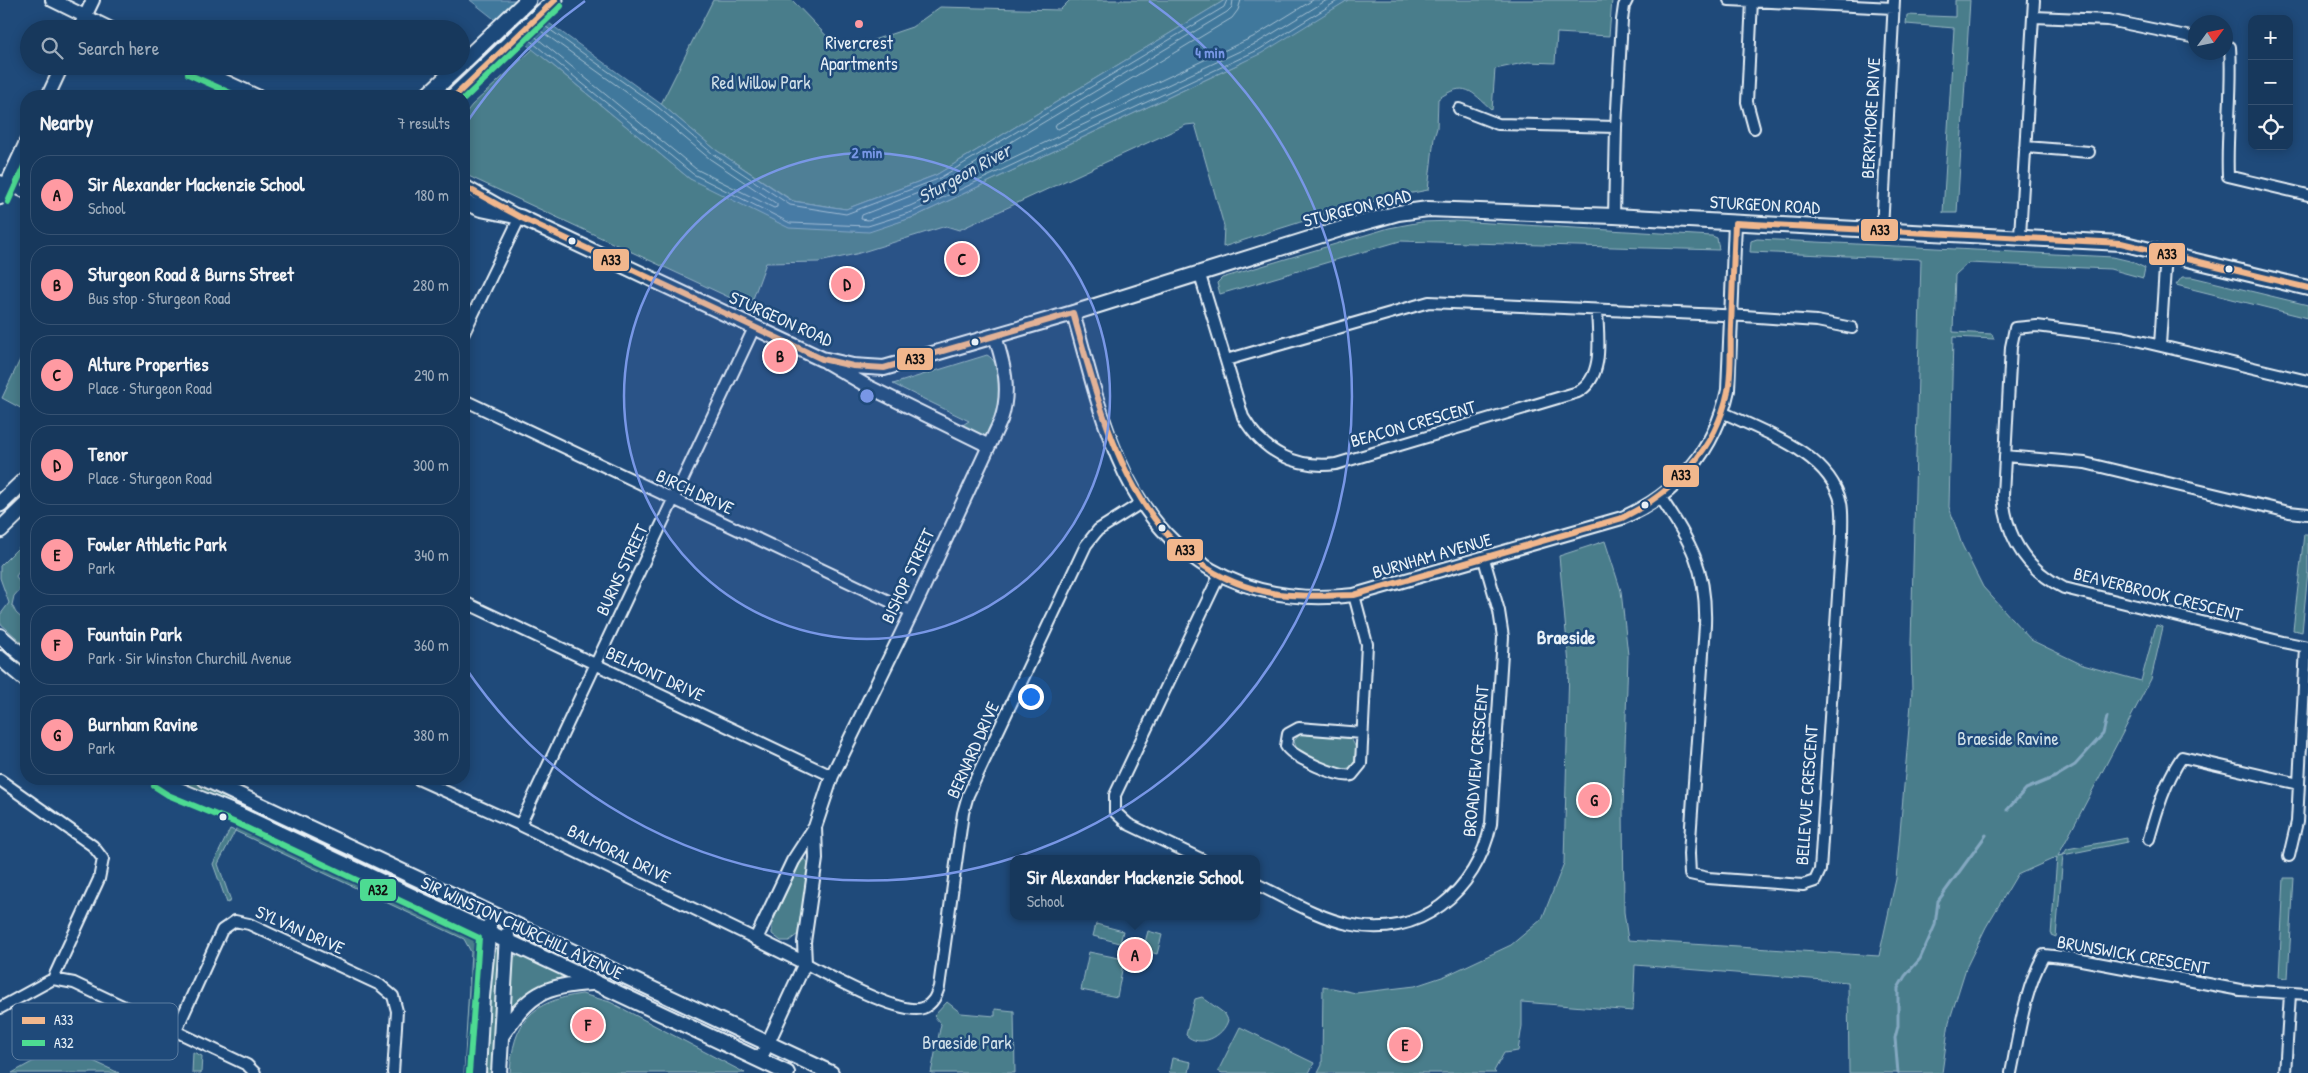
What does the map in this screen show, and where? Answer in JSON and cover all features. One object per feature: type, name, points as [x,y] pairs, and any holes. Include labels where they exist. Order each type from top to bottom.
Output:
[{"type":"main road","points":[[470,56],[528,0]]},
{"type":"main road","points":[[460,90],[552,2]]},
{"type":"main road","points":[[432,90],[449,75]]},
{"type":"main road","name":"STURGEON ROAD","points":[[470,204],[481,209],[520,217],[822,359],[853,366],[884,368],[995,336],[1344,228],[1398,213],[1421,210],[1448,209],[1614,216],[2020,236],[2122,243],[2308,288]]},
{"type":"main road","points":[[0,504],[20,485]]},
{"type":"main road","points":[[0,530],[20,511]]},
{"type":"main road","points":[[0,636],[20,653]]},
{"type":"main road","points":[[0,658],[20,675]]},
{"type":"main road","name":"SIR WINSTON CHURCHILL AVENUE","points":[[172,785],[787,1073]]},
{"type":"main road","name":"SIR WINSTON CHURCHILL AVENUE","points":[[218,785],[831,1073]]},
{"type":"main road","points":[[478,1073],[482,997],[490,913]]},
{"type":"main road","points":[[499,1073],[508,922]]},
{"type":"main road","points":[[501,1035],[517,1011],[532,998],[550,988],[574,983],[595,982]]},
{"type":"street","points":[[52,0],[92,20]]},
{"type":"street","points":[[84,20],[93,0]]},
{"type":"street","points":[[1614,216],[1616,127],[1622,20],[1627,0]]},
{"type":"street","name":"BERRYMORE DRIVE","points":[[1729,0],[1894,4],[1882,230]]},
{"type":"street","points":[[2020,236],[2034,0]]},
{"type":"street","points":[[1752,2],[1747,102],[1754,128]]},
{"type":"street","points":[[2034,17],[2108,20],[2188,36]]},
{"type":"street","points":[[2231,60],[2228,176],[2308,195]]},
{"type":"street","points":[[51,90],[58,75]]},
{"type":"street","points":[[212,75],[244,90]]},
{"type":"street","points":[[1459,109],[1498,124],[1616,127]]},
{"type":"street","points":[[2025,147],[2089,152]]},
{"type":"street","points":[[0,198],[3,182],[20,152]]},
{"type":"street","points":[[3,182],[20,190]]},
{"type":"street","name":"STURGEON ROAD","points":[[470,189],[520,217]]},
{"type":"street","points":[[470,321],[520,217]]},
{"type":"street","name":"BURNHAM AVENUE","points":[[1073,312],[1110,439],[1127,478],[1141,503],[1176,544],[1219,576],[1267,592],[1327,599],[1354,595],[1622,518],[1661,498],[1682,480],[1699,459],[1712,436],[1722,412],[1728,390],[1734,222]]},
{"type":"street","points":[[2160,345],[2166,253]]},
{"type":"street","name":"BEACON CRESCENT","points":[[1199,272],[1244,417],[1262,442],[1278,454],[1298,462],[1317,465],[1336,464],[1584,389],[1592,379],[1596,366],[1597,310]]},
{"type":"street","points":[[1226,360],[1429,302],[1817,321],[1852,328]]},
{"type":"street","name":"BEAVERBROOK CRESCENT","points":[[2307,647],[2075,592],[2053,582],[2026,559],[2009,529],[2003,495],[2011,347],[2015,328],[2037,326],[2086,331],[2160,345],[2235,365],[2308,381]]},
{"type":"street","name":"BURNS STREET","points":[[520,825],[754,328]]},
{"type":"street","name":"BISHOP STREET","points":[[756,940],[793,861],[815,827],[832,776],[912,612],[1001,420],[1007,394],[1004,365],[995,336]]},
{"type":"street","points":[[822,359],[869,387],[989,446]]},
{"type":"street","name":"BIRCH DRIVE","points":[[470,403],[912,612]]},
{"type":"street","name":"BELLEVUE CRESCENT","points":[[1661,498],[1691,545],[1700,571],[1705,599],[1689,854],[1690,874],[1708,878],[1803,885],[1814,881],[1820,870],[1842,534],[1842,506],[1832,480],[1814,460],[1722,412]]},
{"type":"street","points":[[2005,456],[2085,463],[2289,512],[2308,514]]},
{"type":"street","name":"BERNARD DRIVE","points":[[805,963],[887,1003],[918,1009],[927,1006],[934,999],[939,987],[963,813],[968,795],[1086,545],[1098,530],[1141,503]]},
{"type":"street","name":"BROADVIEW CRESCENT","points":[[1260,886],[1338,922],[1384,927],[1408,922],[1431,912],[1453,896],[1471,875],[1484,851],[1491,824],[1503,650],[1499,611],[1484,559]]},
{"type":"street","points":[[1194,855],[1128,824],[1115,812],[1114,804],[1115,795],[1219,576]]},
{"type":"street","points":[[1354,595],[1367,644],[1361,764],[1356,773],[1348,777],[1339,776],[1294,754],[1288,749],[1286,741],[1291,730],[1299,728],[1362,733]]},
{"type":"street","name":"BELMONT DRIVE","points":[[470,605],[832,776]]},
{"type":"street","points":[[2289,856],[2297,822],[2307,647]]},
{"type":"street","points":[[2149,839],[2158,806],[2173,771],[2182,757],[2299,784]]},
{"type":"street","points":[[0,780],[93,846],[103,860],[99,879],[53,979],[0,1008]]},
{"type":"street","name":"BALMORAL DRIVE","points":[[431,785],[520,825],[805,963]]},
{"type":"street","name":"BISHOP STREET","points":[[760,1060],[805,963],[804,942],[816,859],[815,827]]},
{"type":"street","name":"SYLVAN DRIVE","points":[[178,1027],[222,930],[235,921],[249,924],[380,985],[392,996],[397,1011],[393,1073]]},
{"type":"street","name":"BRUNSWICK CRESCENT","points":[[2011,1073],[2029,990],[2044,955],[2071,958],[2230,988],[2308,994]]},
{"type":"street","points":[[53,979],[74,984],[115,1003]]},
{"type":"street","points":[[2285,1073],[2290,994]]},
{"type":"street","points":[[178,1032],[247,1065],[255,1073]]},
{"type":"green space","name":"Red Willow Park","points":[[713,0],[792,0],[841,51],[912,27],[940,7],[1060,10],[1070,0],[1225,0],[936,175],[846,209],[793,201],[716,150],[661,104]]},
{"type":"green space","points":[[1348,0],[1612,0],[1609,36],[1557,33],[1555,63],[1528,62],[1495,69],[1492,110],[1467,90],[1455,90],[1438,99],[1437,128],[1434,138],[1428,190],[1376,201],[1299,222],[1223,247],[1224,226],[1195,124],[1186,125],[959,230],[946,226],[856,254],[819,262],[766,263],[750,307],[470,177],[470,108],[533,49],[690,179],[869,231],[914,217],[1241,63]]},
{"type":"green space","points":[[1955,0],[1970,0],[1957,213],[1943,213],[1954,28],[1906,24],[1907,15],[1955,17]]},
{"type":"green space","points":[[1455,221],[1712,236],[1717,238],[1719,250],[1400,241],[1220,294],[1217,283],[1222,278],[1389,228],[1421,222]]},
{"type":"green space","name":"Braeside Ravine","points":[[1757,239],[2113,257],[2130,261],[2145,268],[2143,278],[2110,269],[1968,263],[1955,275],[1953,332],[1992,334],[1994,339],[1953,337],[1949,507],[1962,545],[1983,587],[2031,640],[2083,665],[2141,681],[2156,625],[2163,627],[2151,679],[2058,856],[2063,855],[2056,937],[2051,935],[2057,857],[2017,875],[1986,927],[1966,968],[1949,1022],[1942,1073],[1849,1073],[1848,982],[1635,965],[1633,1011],[1522,1002],[1522,1026],[1518,1051],[1504,1053],[1494,1071],[1496,1073],[1318,1073],[1322,1065],[1323,986],[1356,993],[1415,986],[1445,976],[1511,945],[1542,919],[1564,863],[1569,665],[1559,556],[1605,541],[1621,591],[1628,655],[1623,808],[1624,912],[1628,940],[1879,956],[1896,879],[1912,692],[1911,643],[1921,259],[1750,252],[1751,241]]},
{"type":"green space","points":[[2182,277],[2192,277],[2308,305],[2308,318],[2176,285]]},
{"type":"green space","points":[[987,355],[992,359],[998,370],[1000,391],[998,408],[985,437],[961,426],[969,421],[893,384]]},
{"type":"green space","points":[[20,360],[20,408],[2,398]]},
{"type":"green space","points":[[2304,534],[2308,534],[2308,571],[2302,632],[2293,630]]},
{"type":"green space","points":[[20,546],[20,570],[16,576],[20,583],[20,589],[14,596],[12,605],[20,617],[20,641],[0,623],[0,615],[9,603],[0,578],[0,566]]},
{"type":"green space","points":[[1300,734],[1344,736],[1352,740],[1356,748],[1354,764],[1348,768],[1334,768],[1297,750],[1294,741]]},
{"type":"green space","points":[[189,785],[205,785],[476,913],[487,925]]},
{"type":"green space","points":[[240,821],[475,934],[481,945],[474,1073],[464,1073],[471,952],[464,939],[235,831]]},
{"type":"green space","points":[[230,829],[235,831],[218,864],[231,901],[227,903],[213,864]]},
{"type":"green space","points":[[2127,838],[2127,842],[2063,855],[2067,849]]},
{"type":"green space","points":[[805,859],[809,864],[798,934],[789,941],[781,941],[772,934],[772,923],[801,861]]},
{"type":"green space","points":[[2284,878],[2294,878],[2288,978],[2279,977]]},
{"type":"green space","points":[[1096,924],[1123,931],[1120,943],[1093,936]]},
{"type":"green space","points":[[1148,931],[1162,935],[1157,954],[1143,950]]},
{"type":"green space","points":[[497,947],[499,962],[492,1073],[485,1073],[492,960]]},
{"type":"green space","points":[[1089,952],[1124,959],[1117,997],[1081,990]]},
{"type":"green space","points":[[523,955],[562,974],[560,980],[528,994],[509,1008],[511,960],[515,956]]},
{"type":"green space","points":[[582,994],[610,1002],[745,1073],[510,1073],[515,1040],[528,1017],[550,1002]]},
{"type":"green space","points":[[1202,997],[1225,1014],[1228,1020],[1226,1026],[1217,1035],[1211,1039],[1198,1041],[1186,1035],[1195,999]]},
{"type":"green space","name":"Braeside Park","points":[[947,1002],[961,1013],[995,1016],[995,1009],[1014,1011],[1015,1073],[931,1073],[941,1024],[934,1016]]},
{"type":"green space","points":[[1240,1027],[1314,1063],[1309,1073],[1222,1073],[1218,1071]]},
{"type":"green space","points":[[193,1052],[202,1056],[201,1073],[192,1073]]},
{"type":"green space","points":[[1172,1058],[1191,1062],[1189,1073],[1169,1073]]},
{"type":"green space","points":[[36,1060],[91,1060],[119,1073],[12,1073]]},
{"type":"water","name":"Sturgeon River","points":[[470,0],[517,0],[661,104],[716,150],[792,201],[846,209],[936,175],[1225,0],[1348,0],[1262,53],[914,217],[869,232],[789,228],[690,179],[550,63]]},
{"type":"waterway","points":[[2007,810],[2026,789],[2055,777],[2075,765],[2103,734],[2107,717]]},
{"type":"waterway","points":[[1898,1073],[1895,1038],[1898,1026],[1898,988],[1905,976],[1920,959],[1935,925],[1938,901],[1986,835]]},
{"type":"transit line","name":"A33","points":[[461,90],[555,0]]},
{"type":"transit line","name":"A32","points":[[470,93],[561,6]]},
{"type":"transit line","name":"A32","points":[[190,75],[224,90]]},
{"type":"transit line","name":"A32","points":[[8,202],[20,175]]},
{"type":"transit line","name":"A33","points":[[470,189],[520,217],[822,359],[853,366],[884,368],[1073,313]]},
{"type":"transit line","name":"A33","points":[[1735,223],[2121,243],[2308,288]]},
{"type":"transit line","name":"A33","points":[[1073,313],[1099,402],[1115,447],[1135,488],[1160,526],[1191,557],[1230,580],[1278,594],[1307,596],[1354,595],[1622,518],[1659,495],[1675,482],[1690,467],[1714,432],[1728,391],[1735,223]]},
{"type":"transit line","name":"A32","points":[[154,786],[168,795],[236,823],[479,938],[469,1073]]},
{"type":"place","name":"Rivercrest Apartments","points":[[859,24]]},
{"type":"place","name":"Alture Properties","points":[[962,259]]},
{"type":"place","name":"Tenor","points":[[847,284]]},
{"type":"place","name":"Sturgeon Road & Burns Street","points":[[780,356]]},
{"type":"place","name":"Burnham Ravine","points":[[1594,800]]},
{"type":"place","name":"Sir Alexander Mackenzie School","points":[[1135,955]]},
{"type":"place","name":"Fountain Park","points":[[588,1025]]},
{"type":"place","name":"Fowler Athletic Park","points":[[1405,1045]]},
{"type":"district","name":"Braeside","points":[[1566,637]]}]
